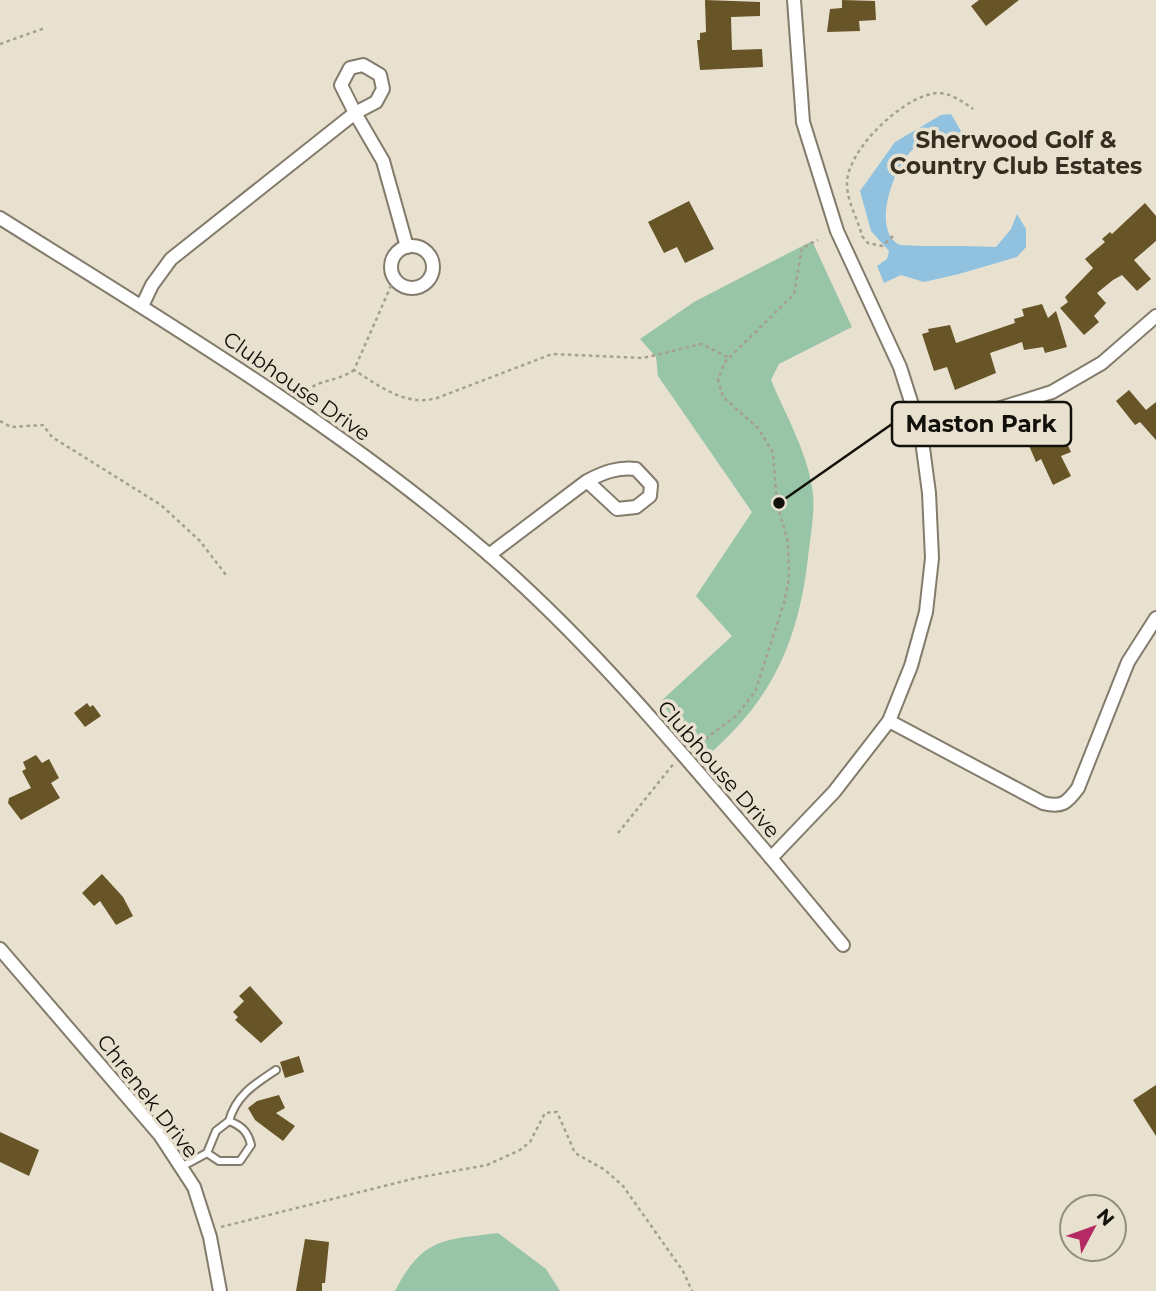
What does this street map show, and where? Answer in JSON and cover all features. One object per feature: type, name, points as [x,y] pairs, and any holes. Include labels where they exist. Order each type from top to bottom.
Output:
[{"type":"street","name":"Clubhouse Drive","points":[[0,218],[142,306],[295,407],[402,484],[489,555],[572,636],[683,755],[771,858],[834,792],[889,721],[911,666],[926,612],[930,572],[929,493],[920,433],[900,367],[837,231],[803,122],[794,0]]},
{"type":"street","points":[[142,306],[152,285],[171,259],[355,113],[383,161],[407,247]]},
{"type":"street","points":[[407,247],[426,252],[432,272],[419,287],[405,287],[394,279],[392,260],[407,247]]},
{"type":"street","points":[[920,433],[1052,392],[1102,363],[1156,317]]},
{"type":"street","points":[[489,555],[587,481],[617,469],[636,469],[651,485],[650,495],[636,507],[617,509],[587,481]]},
{"type":"street","points":[[889,721],[1042,803],[1055,806],[1067,803],[1078,788],[1128,662],[1156,618]]},
{"type":"street","points":[[771,858],[843,945]]},
{"type":"street","name":"Chrenek Drive","points":[[0,949],[137,1106],[194,1187],[208,1230],[220,1291]]},
{"type":"lane","points":[[181,1167],[207,1153],[216,1131],[229,1121],[233,1107],[248,1088],[276,1070]]},
{"type":"lane","points":[[207,1153],[219,1161],[232,1163],[240,1161],[247,1153],[251,1145],[249,1136],[241,1126],[229,1121]]},
{"type":"path","points":[[0,44],[45,28]]},
{"type":"path","points":[[893,236],[882,246],[867,243],[847,183],[850,167],[857,153],[879,127],[909,104],[938,93],[951,95],[974,109]]},
{"type":"path","points":[[846,226],[859,222]]},
{"type":"path","points":[[618,833],[668,768],[747,704],[765,663],[788,590],[789,542],[778,504],[776,462],[765,437],[730,405],[719,388],[718,379],[729,358],[794,294],[802,248],[818,240]]},
{"type":"path","points":[[295,407],[312,386],[321,381],[338,379],[354,370],[394,279]]},
{"type":"path","points":[[354,370],[400,397],[417,402],[437,398],[552,354],[643,358],[702,344],[729,358]]},
{"type":"path","points":[[0,421],[11,427],[43,425],[52,437],[169,512],[200,541],[226,575]]},
{"type":"path","points":[[208,1230],[279,1215],[416,1178],[487,1165],[520,1150],[530,1142],[545,1113],[552,1111],[559,1114],[575,1153],[605,1170],[631,1196],[683,1271],[692,1291]]},
{"type":"green space","points":[[812,241],[852,327],[779,364],[771,380],[802,450],[811,479],[813,518],[803,589],[789,643],[765,691],[730,735],[707,756],[660,702],[732,636],[696,596],[752,512],[658,376],[656,357],[640,339],[694,302]]},
{"type":"green space","points":[[498,1233],[546,1269],[560,1291],[395,1291],[415,1260],[436,1244],[463,1237]]},
{"type":"water","points":[[951,114],[961,131],[958,136],[949,142],[918,145],[901,165],[889,195],[886,211],[886,226],[891,237],[900,245],[996,247],[1011,229],[1017,214],[1026,229],[1026,247],[1017,257],[959,274],[924,282],[901,275],[884,283],[877,266],[887,259],[889,251],[871,231],[860,191],[895,142],[941,115]]},
{"type":"building","points":[[705,0],[760,2],[760,16],[731,17],[732,50],[762,49],[763,67],[700,70],[697,40],[700,40],[700,33],[706,32]]},
{"type":"building","points":[[842,0],[875,1],[876,20],[859,21],[860,31],[827,32],[830,9],[842,8]]},
{"type":"building","points":[[979,0],[1019,0],[986,26],[971,6]]},
{"type":"building","points":[[689,201],[714,249],[685,263],[677,247],[664,253],[648,222]]},
{"type":"building","points":[[1145,203],[1156,216],[1156,241],[1134,260],[1151,279],[1137,291],[1122,275],[1097,293],[1106,303],[1094,316],[1099,322],[1084,335],[1060,308],[1068,302],[1065,297],[1093,268],[1085,259],[1105,242],[1102,239],[1110,232],[1112,234]]},
{"type":"building","points":[[1042,304],[1048,318],[1056,311],[1067,347],[1045,353],[1043,347],[1024,350],[1022,342],[990,353],[996,373],[955,390],[947,367],[934,371],[922,334],[929,332],[928,329],[950,325],[956,343],[1015,323],[1014,319],[1024,316],[1022,309]]},
{"type":"building","points":[[1129,390],[1146,410],[1156,402],[1156,440],[1140,422],[1135,425],[1116,401]]},
{"type":"building","points":[[1038,427],[1045,443],[1064,437],[1071,452],[1061,456],[1071,476],[1053,485],[1041,459],[1036,462],[1024,434]]},
{"type":"building","points":[[87,703],[90,707],[93,705],[101,716],[85,727],[74,713]]},
{"type":"building","points":[[36,755],[42,763],[49,759],[59,778],[51,783],[60,798],[21,820],[8,803],[9,798],[31,788],[22,771],[26,769],[23,762]]},
{"type":"building","points":[[102,874],[123,897],[133,916],[116,925],[100,901],[94,906],[82,893]]},
{"type":"building","points":[[250,986],[283,1023],[261,1043],[235,1020],[238,1017],[233,1012],[244,1001],[239,996]]},
{"type":"building","points":[[299,1056],[304,1072],[285,1078],[280,1062]]},
{"type":"building","points":[[1156,1085],[1156,1136],[1133,1100]]},
{"type":"building","points":[[279,1095],[285,1108],[276,1113],[295,1126],[283,1141],[255,1120],[248,1108],[257,1101]]},
{"type":"building","points":[[0,1132],[39,1150],[29,1176],[0,1162]]},
{"type":"building","points":[[305,1239],[329,1242],[322,1291],[296,1291]]},
{"type":"place","name":"Maston Park","points":[[779,503]]},
{"type":"district","name":"Sherwood Golf & Country Club Estates","points":[[1016,153]]}]
